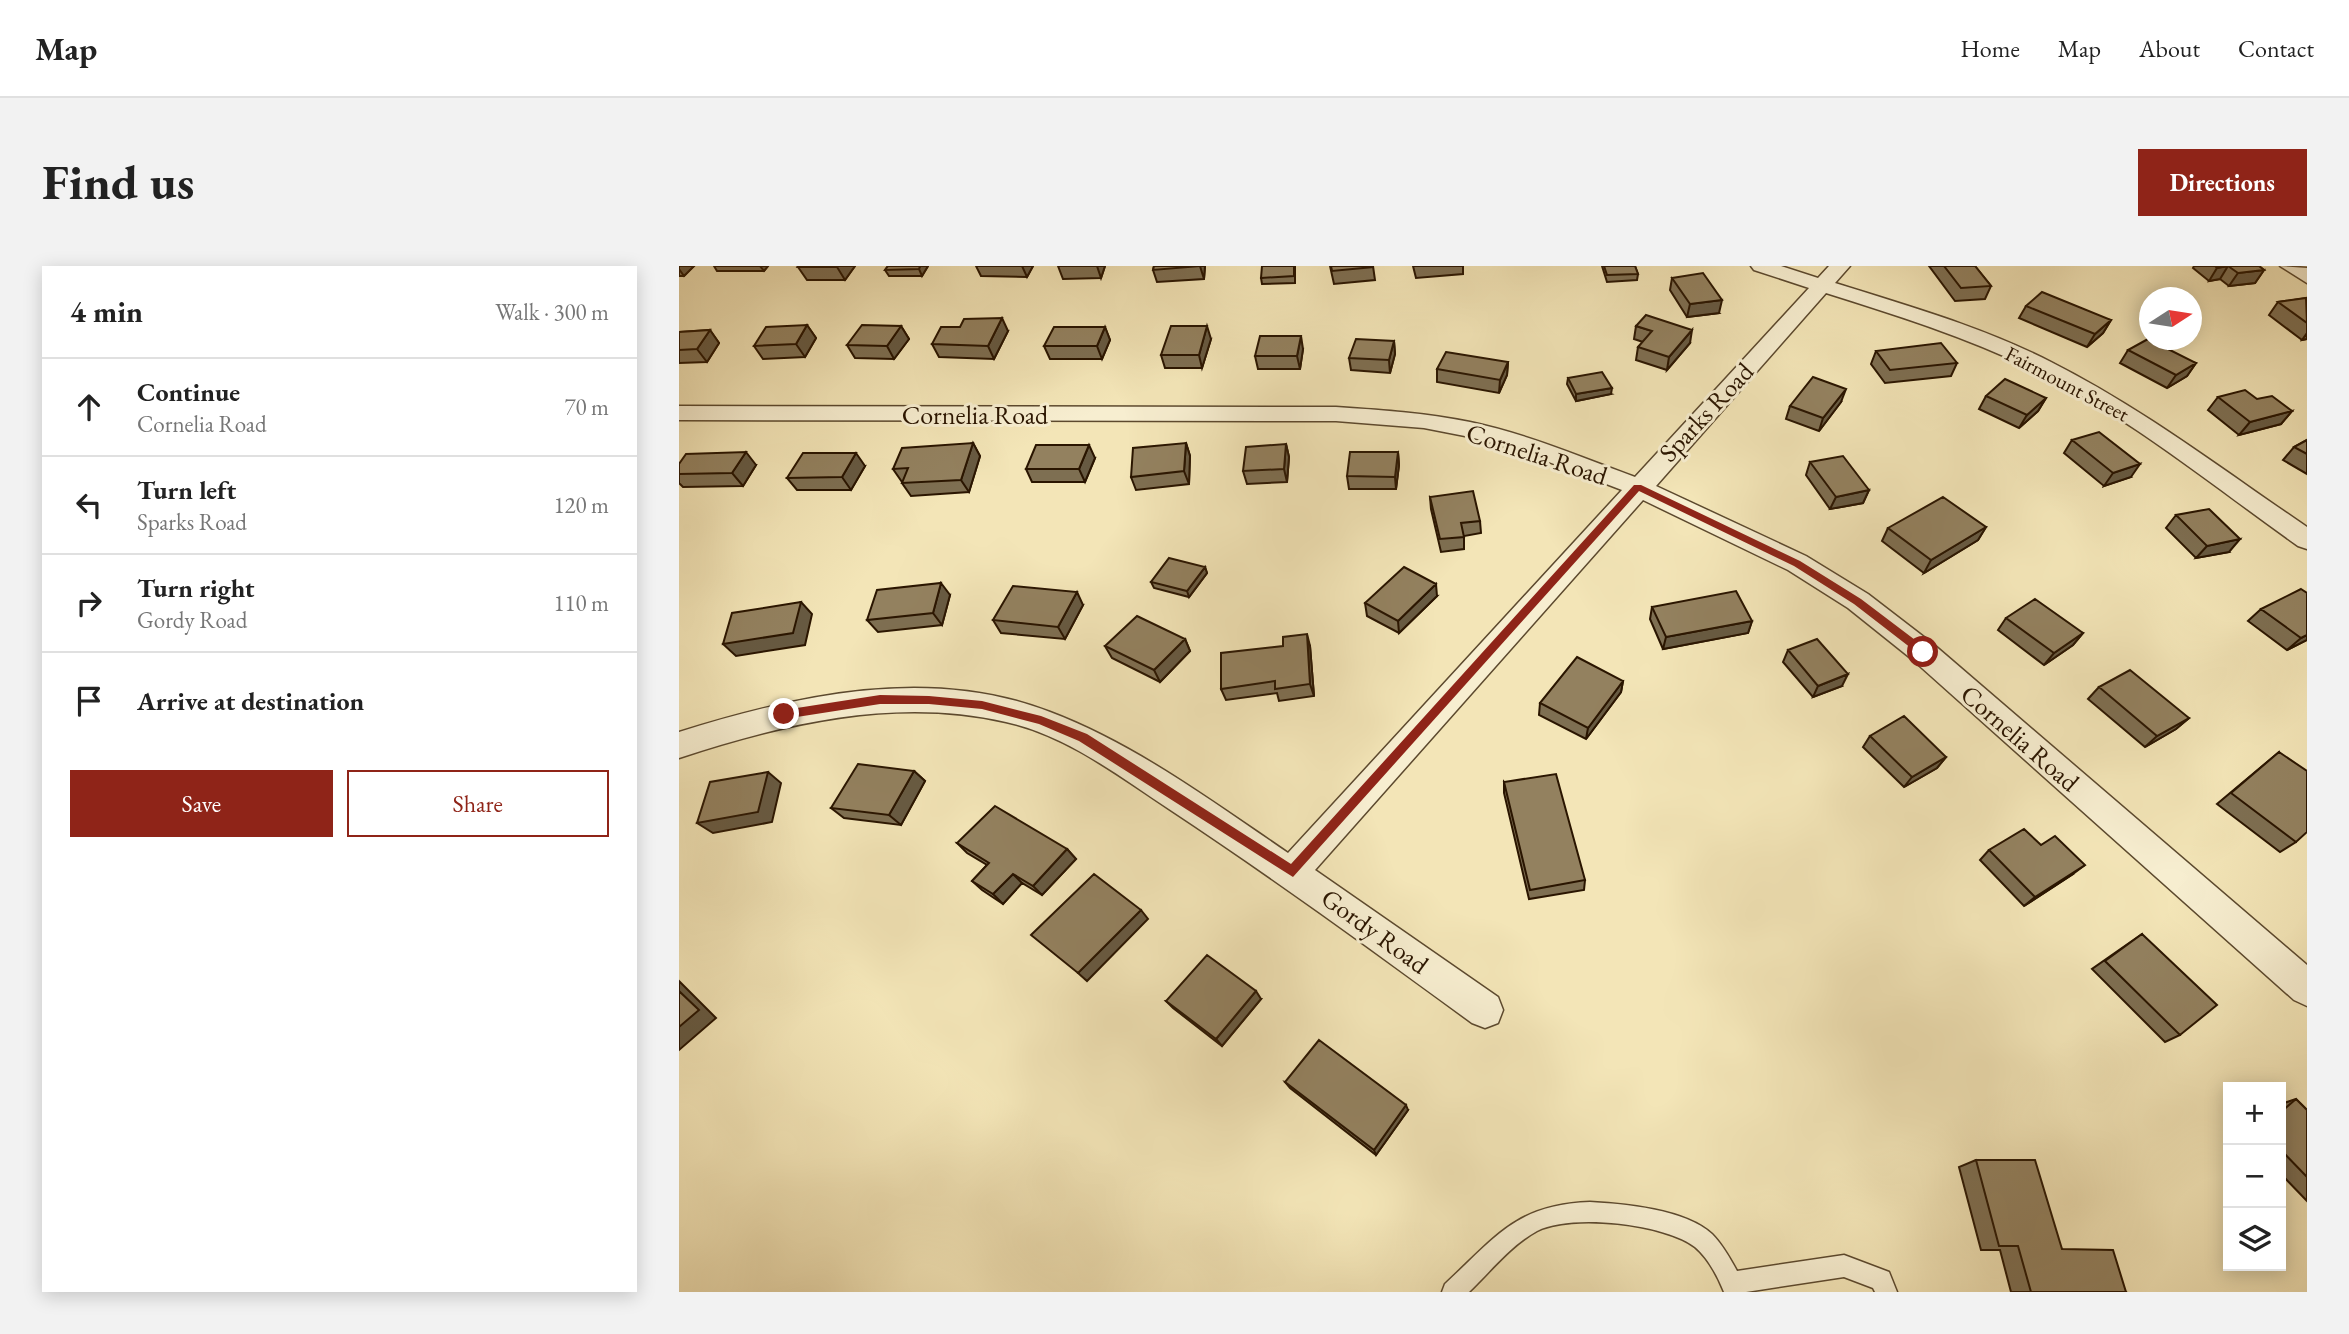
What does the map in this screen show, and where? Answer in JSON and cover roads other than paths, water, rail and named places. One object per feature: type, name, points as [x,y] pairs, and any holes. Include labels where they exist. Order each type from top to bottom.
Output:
[{"type":"street","name":"Fairmount Street","points":[[1761,266],[1832,275],[1930,321],[2059,375],[2128,416],[2307,540]]},
{"type":"street","points":[[2290,266],[2307,277]]},
{"type":"street","name":"Sparks Road","points":[[1293,872],[1637,487],[1832,275]]},
{"type":"street","name":"Cornelia Road","points":[[679,413],[1357,416],[1424,421],[1523,444],[1637,487],[1797,563],[1858,601],[1923,652],[2307,988]]},
{"type":"street","name":"Gordy Road","points":[[679,745],[740,724],[880,699],[982,705],[1041,720],[1083,738],[1293,872],[1485,1010]]},
{"type":"lane","points":[[1453,1292],[1531,1223],[1585,1210],[1654,1220],[1702,1239],[1734,1287],[1844,1266],[1881,1280],[1886,1292]]}]
